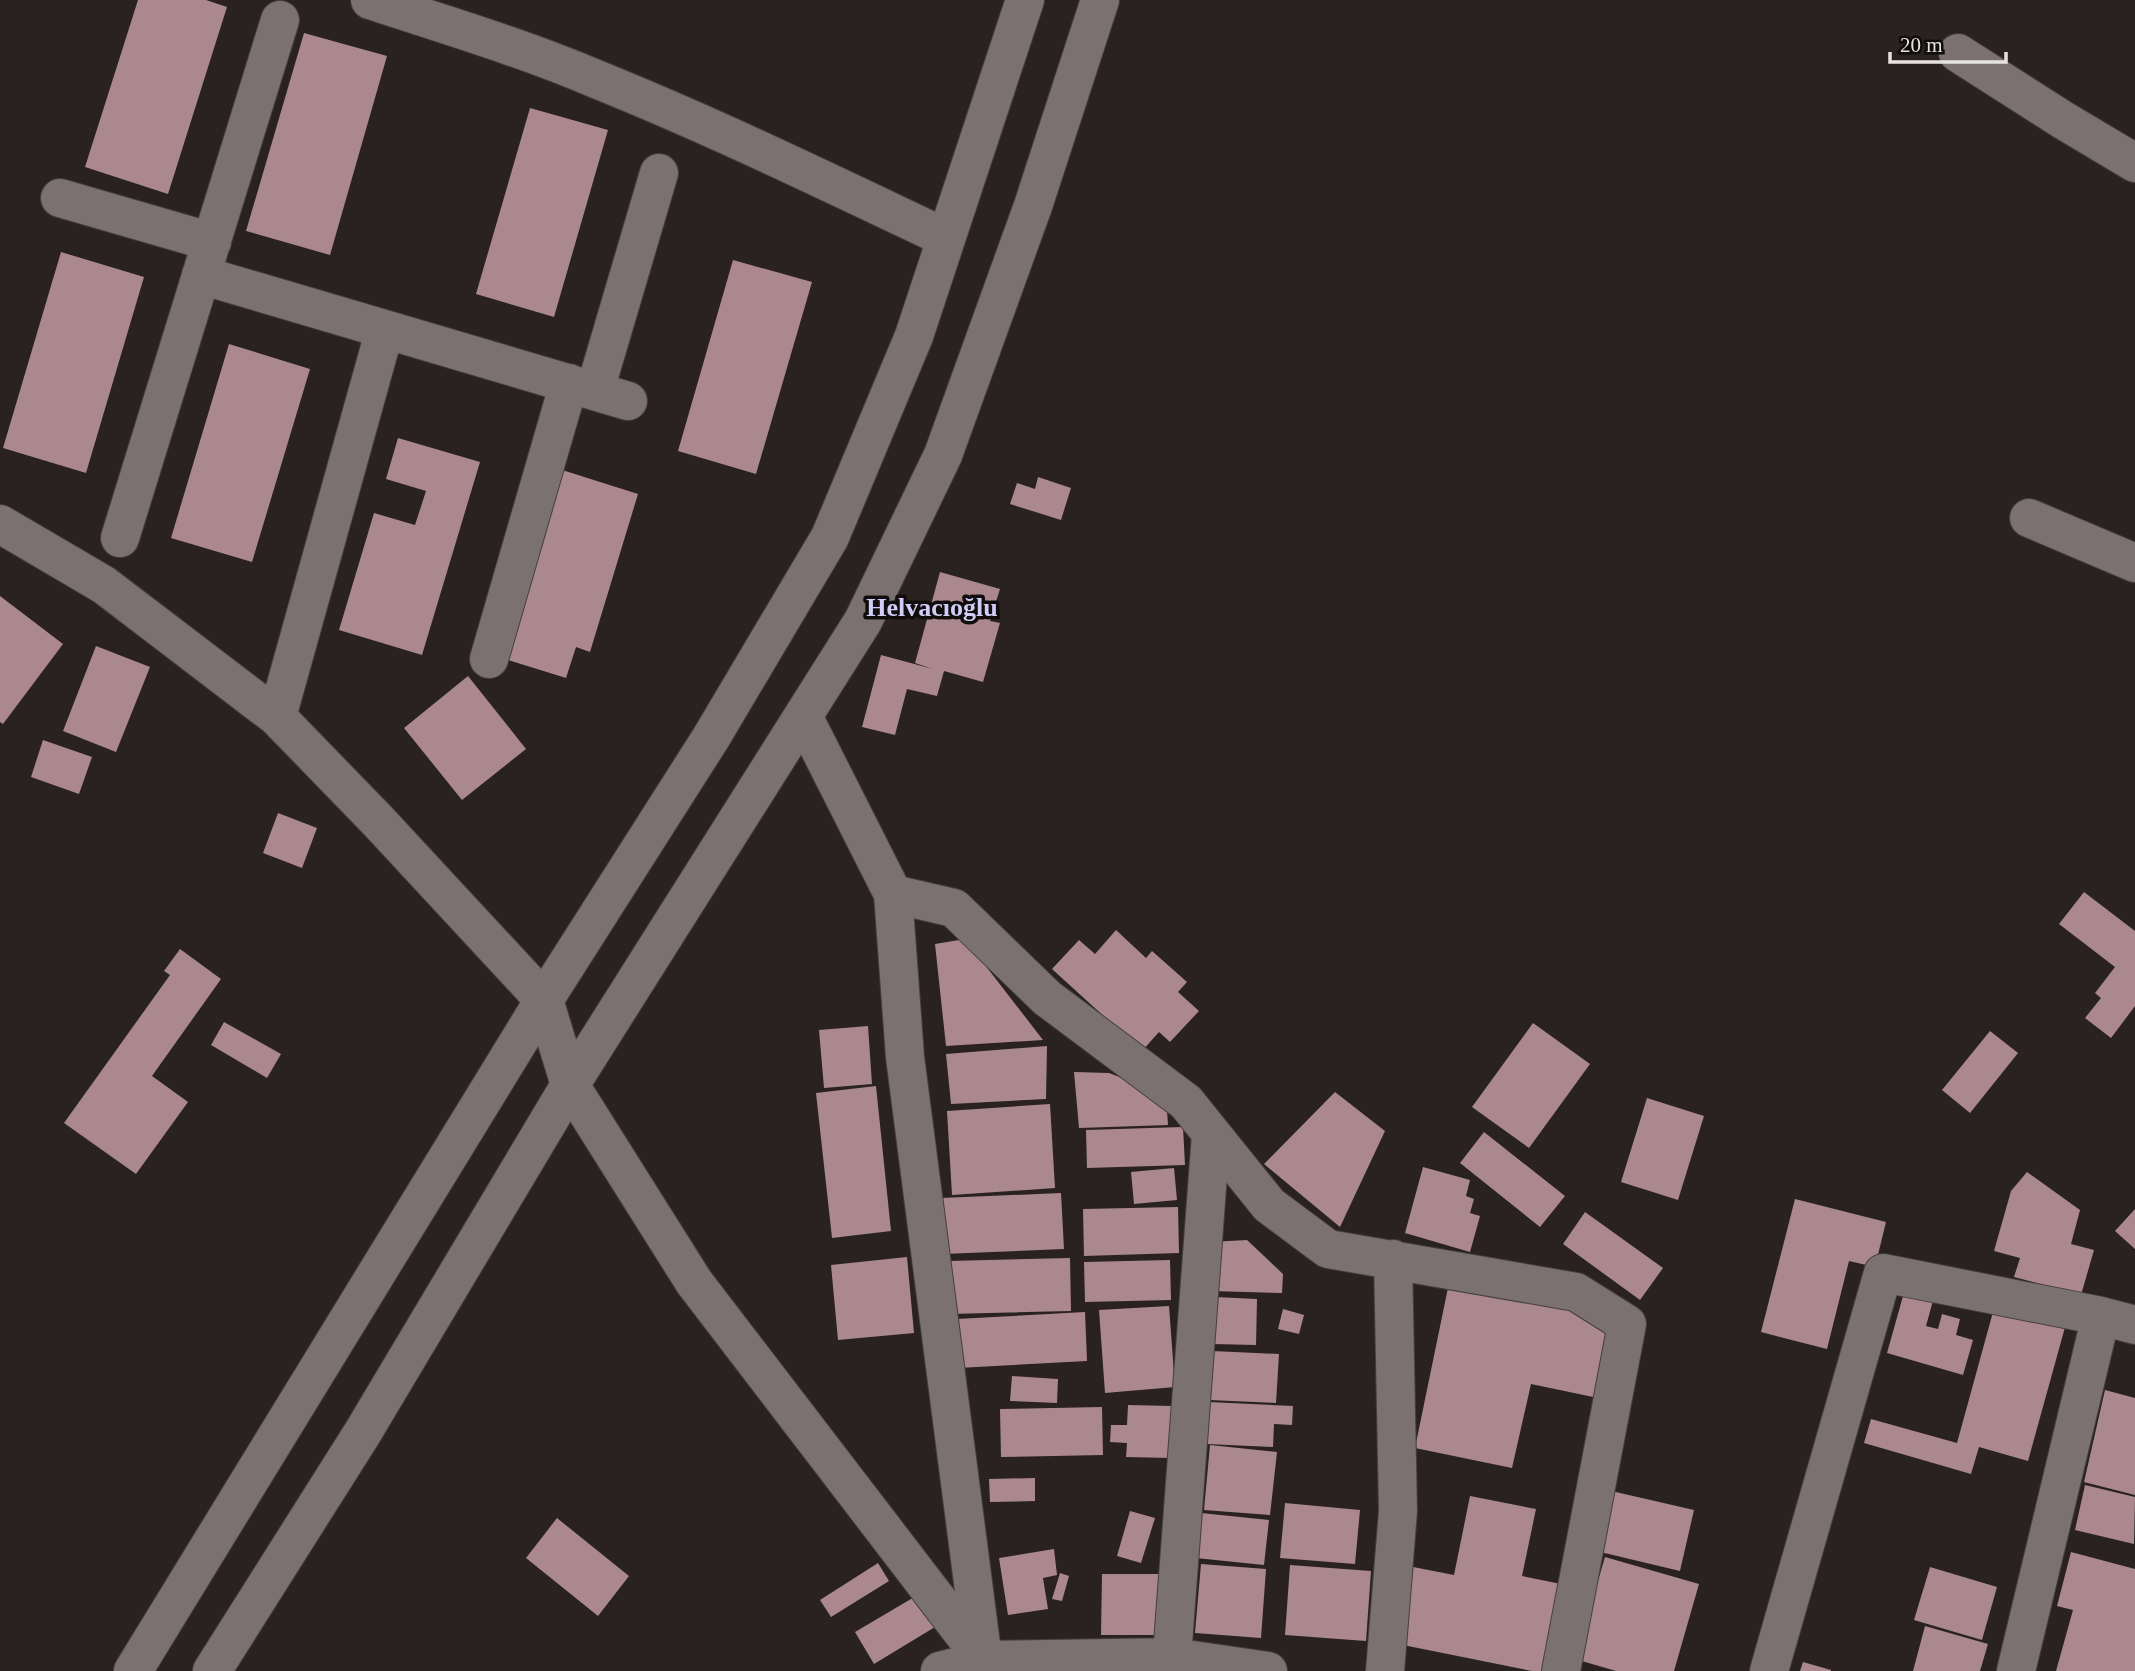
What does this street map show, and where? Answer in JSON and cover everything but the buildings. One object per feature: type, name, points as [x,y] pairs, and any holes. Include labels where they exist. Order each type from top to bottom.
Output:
[{"type":"street","points":[[370,0],[428,10],[619,88],[785,161],[946,238]]},
{"type":"street","points":[[133,1671],[544,1000],[712,736],[830,537],[914,336],[1025,0]]},
{"type":"street","points":[[212,1671],[363,1432],[570,1085],[863,621],[943,455],[1033,206],[1100,0]]},
{"type":"street","points":[[120,538],[280,20]]},
{"type":"street","points":[[1958,53],[2135,163]]},
{"type":"street","points":[[489,659],[597,391],[659,173]]},
{"type":"street","points":[[60,198],[385,329],[597,391]]},
{"type":"street","points":[[276,717],[385,329]]},
{"type":"street","points":[[2029,518],[2135,563]]},
{"type":"street","points":[[0,524],[104,585],[276,717],[378,821],[544,1000],[570,1085],[694,1282],[987,1666]]},
{"type":"street","points":[[803,716],[893,894],[905,1057],[987,1666]]},
{"type":"street","points":[[893,894],[954,908],[1047,998],[1186,1102],[1269,1205],[1328,1250],[1394,1259],[1576,1292],[1628,1324],[1561,1671]]},
{"type":"street","points":[[1172,1657],[1211,1134]]},
{"type":"street","points":[[1385,1671],[1398,1511],[1394,1259]]},
{"type":"street","points":[[1769,1671],[1883,1273],[2118,1320],[2015,1671]]},
{"type":"street","points":[[940,1671],[987,1666],[1172,1657],[1268,1671]]},
{"type":"district","name":"Helvacıoğlu","points":[[932,607]]}]
